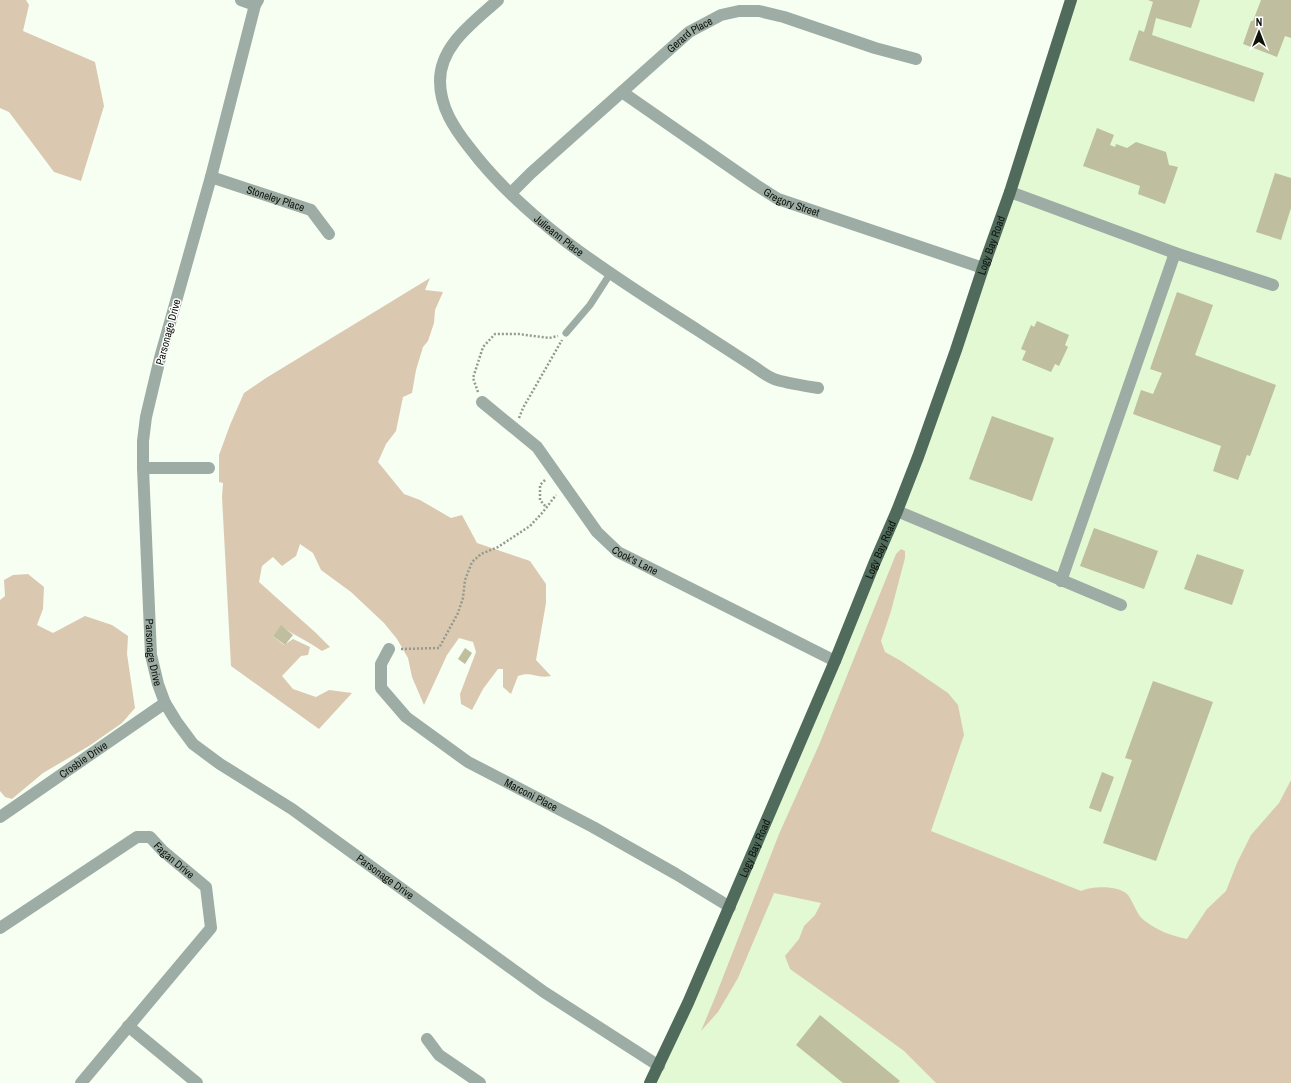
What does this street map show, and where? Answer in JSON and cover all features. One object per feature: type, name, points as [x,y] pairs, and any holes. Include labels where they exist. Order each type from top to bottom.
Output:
[{"type":"main road","name":"Logy Bay Road","points":[[650,1083],[688,1003],[730,907],[897,511],[954,357],[1010,192],[1071,0]]},
{"type":"street","points":[[240,0],[257,3]]},
{"type":"street","name":"Julieann Place","points":[[498,0],[453,42],[443,62],[440,81],[442,97],[447,114],[457,131],[481,163],[546,225],[610,274],[773,379],[818,388]]},
{"type":"street","name":"Parsonage Drive","points":[[257,3],[211,177],[160,358],[146,417],[143,441],[143,468],[151,655],[158,684],[176,721],[193,744],[220,764],[292,809],[544,992],[659,1066]]},
{"type":"street","name":"Gerard Place","points":[[511,193],[531,173],[689,32],[721,15],[739,11],[759,11],[784,17],[875,48],[916,59]]},
{"type":"street","name":"Gregory Street","points":[[622,92],[778,199],[983,268]]},
{"type":"street","name":"Stoneley Place","points":[[211,177],[311,210],[329,234]]},
{"type":"street","points":[[1010,192],[1175,253],[1273,286]]},
{"type":"street","points":[[1061,581],[1175,253]]},
{"type":"street","name":"Cook's Lane","points":[[482,402],[537,447],[597,532],[618,552],[834,661]]},
{"type":"street","points":[[143,468],[209,468]]},
{"type":"street","points":[[897,511],[1121,605]]},
{"type":"street","name":"Marconi Place","points":[[390,649],[381,664],[381,688],[406,717],[468,762],[599,831],[676,874],[730,907]]},
{"type":"street","name":"Crosbie Drive","points":[[0,817],[166,703]]},
{"type":"street","name":"Fagan Drive","points":[[0,928],[137,837],[150,837],[163,851],[206,887],[211,928],[81,1083]]},
{"type":"street","points":[[128,1026],[197,1083]]},
{"type":"street","points":[[427,1039],[439,1055],[480,1083]]},
{"type":"lane","points":[[566,333],[590,305],[610,274]]},
{"type":"path","points":[[482,402],[473,378],[483,347],[495,334],[519,334],[549,338],[566,333]]},
{"type":"path","points":[[515,430],[523,408],[566,333]]},
{"type":"path","points":[[546,507],[540,500],[540,485],[546,478],[556,473]]},
{"type":"path","points":[[390,649],[439,648],[458,613],[463,598],[465,580],[472,562],[481,554],[498,547],[530,526],[564,485]]},
{"type":"shaded area","points":[[0,0],[26,0],[29,5],[23,31],[95,62],[104,106],[81,181],[54,172],[9,112],[0,108]]},
{"type":"shaded area","points":[[1071,0],[1291,0],[1291,1083],[650,1083],[883,546]]},
{"type":"shaded area","points":[[430,278],[425,290],[443,292],[435,310],[434,323],[428,341],[423,347],[416,370],[412,393],[403,397],[396,431],[386,444],[378,462],[404,494],[420,500],[451,518],[462,515],[477,543],[530,561],[546,584],[546,603],[536,660],[551,676],[542,677],[527,674],[518,676],[511,694],[503,687],[503,669],[498,669],[483,689],[472,710],[461,704],[460,694],[476,652],[473,642],[459,638],[447,655],[424,705],[412,677],[408,658],[397,639],[384,623],[351,592],[321,570],[313,553],[300,544],[296,556],[282,566],[273,557],[262,566],[259,582],[330,647],[322,651],[281,626],[273,636],[284,645],[293,639],[310,647],[308,655],[301,656],[282,676],[293,689],[316,697],[329,690],[352,693],[319,729],[231,666],[222,497],[223,483],[219,482],[219,455],[244,393]]},
{"type":"shaded area","points":[[901,549],[905,551],[905,558],[891,611],[881,641],[885,652],[948,693],[958,705],[964,735],[931,831],[1081,891],[1098,887],[1118,889],[1128,895],[1142,919],[1165,933],[1187,939],[1207,909],[1226,891],[1237,863],[1251,835],[1279,803],[1291,780],[1291,1083],[936,1083],[904,1051],[790,969],[785,956],[799,939],[804,926],[815,915],[821,903],[774,893],[738,978],[718,1012],[701,1031],[779,834],[819,745],[896,554]]},
{"type":"shaded area","points":[[28,574],[44,587],[43,609],[37,625],[53,633],[85,616],[112,625],[128,636],[127,654],[135,708],[122,723],[89,746],[43,773],[12,799],[5,797],[0,791],[0,600],[5,596],[4,580],[13,575]]},
{"type":"building","points":[[1148,0],[1200,0],[1191,28],[1156,18],[1152,35],[1264,73],[1254,102],[1129,60],[1139,30],[1144,32],[1153,2]]},
{"type":"building","points":[[1261,0],[1291,0],[1291,38],[1285,36],[1277,57],[1243,44],[1251,21],[1253,21]]},
{"type":"building","points":[[1097,128],[1114,135],[1110,145],[1115,147],[1116,144],[1127,148],[1136,142],[1166,152],[1169,165],[1178,167],[1165,204],[1138,194],[1140,186],[1083,166]]},
{"type":"building","points":[[1275,173],[1291,178],[1291,208],[1281,240],[1256,232]]},
{"type":"building","points":[[1177,292],[1213,305],[1195,355],[1276,385],[1250,456],[1247,455],[1238,480],[1213,471],[1221,446],[1133,414],[1141,390],[1153,394],[1162,373],[1150,369]]},
{"type":"building","points":[[1037,321],[1069,335],[1065,345],[1068,347],[1059,366],[1055,364],[1051,372],[1022,360],[1026,351],[1021,349],[1031,325],[1034,327]]},
{"type":"building","points":[[992,416],[1054,438],[1032,501],[969,479]]},
{"type":"building","points":[[1094,528],[1158,551],[1144,589],[1080,566]]},
{"type":"building","points":[[1197,554],[1244,570],[1232,605],[1184,589]]},
{"type":"building","points":[[281,625],[293,635],[285,645],[273,636]]},
{"type":"building","points":[[465,648],[472,653],[465,664],[458,659]]},
{"type":"building","points":[[1153,681],[1213,702],[1156,861],[1103,843],[1132,760],[1125,758]]},
{"type":"building","points":[[1102,772],[1114,777],[1101,812],[1089,808]]},
{"type":"building","points":[[820,1015],[900,1081],[898,1083],[843,1083],[796,1045]]}]
